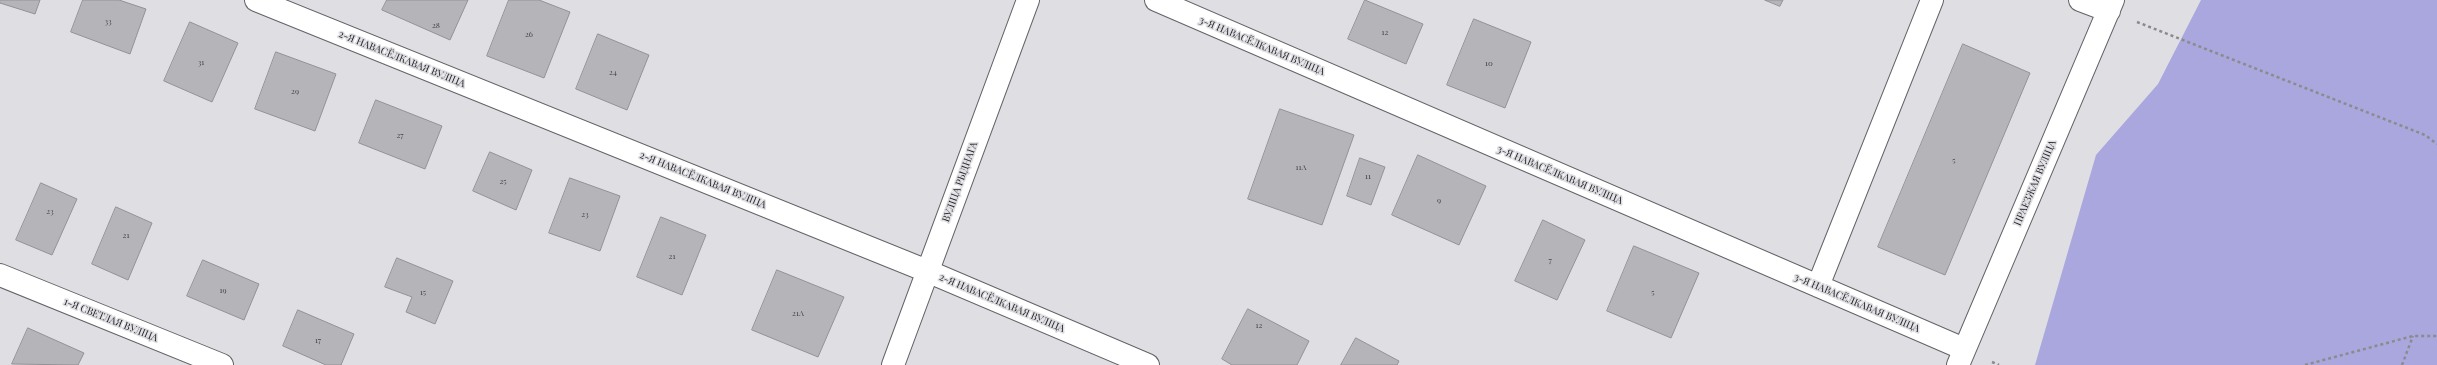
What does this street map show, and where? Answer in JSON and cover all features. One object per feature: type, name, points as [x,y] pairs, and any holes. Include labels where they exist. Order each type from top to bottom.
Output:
[{"type":"street","name":"2-Я НАВАСЁЛКАВАЯ ВУЛІЦА","points":[[256,0],[927,271],[1148,365]]},
{"type":"street","name":"ВУЛІЦА РЫДНАГА","points":[[892,365],[1028,0]]},
{"type":"street","name":"3-Я НАВАСЁЛКАВАЯ ВУЛІЦА","points":[[1156,0],[1818,286],[1961,357]]},
{"type":"street","points":[[1818,286],[1932,0]]},
{"type":"street","points":[[2080,0],[2111,6]]},
{"type":"street","name":"ПРАЕЗЖАЯ ВУЛІЦА","points":[[1961,357],[2111,6]]},
{"type":"street","name":"1-Я СВЕТЛАЯ ВУЛІЦА","points":[[0,275],[222,365]]},
{"type":"path","points":[[2111,6],[2425,135],[2437,144]]},
{"type":"path","points":[[2304,365],[2413,336],[2437,336]]},
{"type":"path","points":[[2402,365],[2413,336]]},
{"type":"shaded area","points":[[2201,0],[2437,0],[2437,365],[2035,365],[2096,155],[2158,84]]},
{"type":"building","points":[[0,0],[40,0],[35,14],[0,3]]},
{"type":"building","points":[[83,0],[119,0],[146,9],[130,54],[71,32]]},
{"type":"building","points":[[387,0],[468,0],[450,40],[382,10]]},
{"type":"building","points":[[509,0],[539,0],[570,12],[544,78],[487,56]]},
{"type":"building","points":[[1365,0],[1423,24],[1406,64],[1348,39]]},
{"type":"building","points":[[1765,0],[1783,0],[1780,6]]},
{"type":"building","points":[[1474,19],[1531,42],[1505,108],[1447,85]]},
{"type":"building","points":[[190,22],[238,43],[212,102],[164,81]]},
{"type":"building","points":[[598,34],[649,55],[627,110],[576,89]]},
{"type":"building","points":[[1963,44],[2030,73],[1945,275],[1878,247]]},
{"type":"building","points":[[276,52],[336,74],[315,131],[255,109]]},
{"type":"building","points":[[376,100],[442,126],[425,169],[359,143]]},
{"type":"building","points":[[1280,109],[1354,135],[1322,225],[1248,199]]},
{"type":"building","points":[[490,152],[532,170],[516,210],[473,191]]},
{"type":"building","points":[[1418,155],[1486,186],[1459,245],[1392,215]]},
{"type":"building","points":[[1360,158],[1385,167],[1371,205],[1347,196]]},
{"type":"building","points":[[570,178],[620,196],[600,251],[549,233]]},
{"type":"building","points":[[41,183],[77,199],[52,255],[16,240]]},
{"type":"building","points":[[116,207],[152,223],[128,280],[92,264]]},
{"type":"building","points":[[661,217],[706,235],[682,295],[637,277]]},
{"type":"building","points":[[1543,220],[1585,240],[1557,300],[1515,281]]},
{"type":"building","points":[[1634,246],[1699,273],[1671,338],[1607,311]]},
{"type":"building","points":[[397,258],[453,281],[435,324],[406,312],[412,297],[385,287]]},
{"type":"building","points":[[203,260],[259,284],[244,320],[187,296]]},
{"type":"building","points":[[777,270],[844,297],[818,357],[752,330]]},
{"type":"building","points":[[1248,309],[1309,341],[1297,365],[1232,365],[1222,359]]},
{"type":"building","points":[[298,310],[354,334],[341,365],[326,365],[283,346]]},
{"type":"building","points":[[28,328],[84,353],[78,365],[12,364]]},
{"type":"building","points":[[1356,338],[1399,361],[1397,365],[1341,365]]}]
